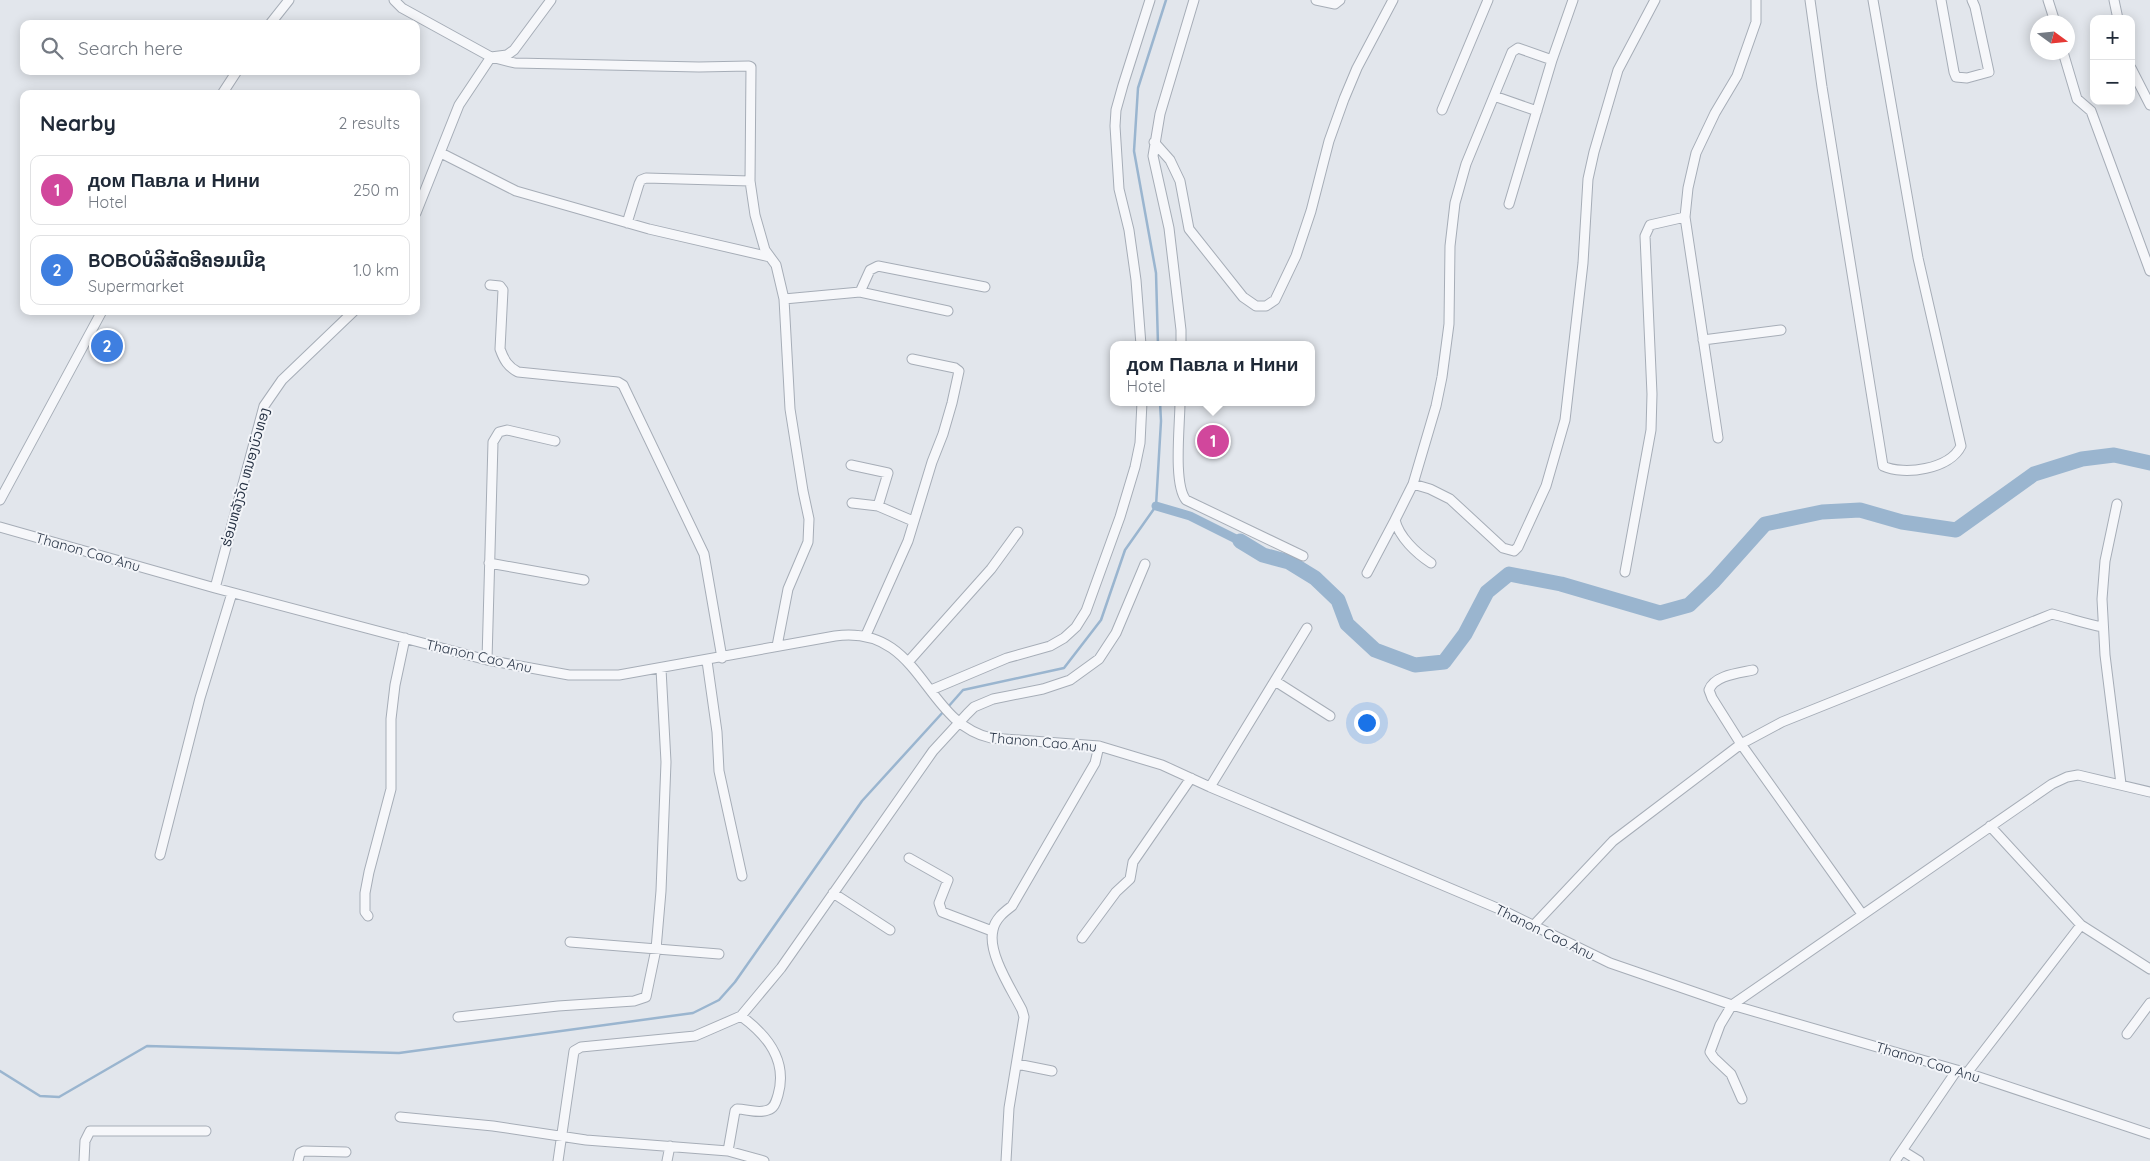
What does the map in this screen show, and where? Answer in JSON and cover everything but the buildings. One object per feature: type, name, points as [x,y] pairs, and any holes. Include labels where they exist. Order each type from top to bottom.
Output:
[{"type":"street","points":[[273,20],[289,0]]},
{"type":"street","points":[[394,0],[402,8],[491,58],[515,63],[699,67],[749,66],[753,70],[750,181],[755,216],[765,250],[776,264],[784,299],[790,409],[809,519],[809,531],[804,554],[788,589],[777,646]]},
{"type":"street","points":[[420,203],[459,105],[491,58],[507,55],[514,50],[551,0]]},
{"type":"street","points":[[1141,341],[1136,280],[1119,189],[1115,126],[1116,110],[1150,0]]},
{"type":"street","points":[[1181,341],[1169,228],[1153,156],[1160,114],[1194,0]]},
{"type":"street","points":[[1316,0],[1335,4],[1340,0]]},
{"type":"street","points":[[1154,142],[1170,160],[1180,181],[1189,229],[1243,297],[1256,306],[1266,306],[1275,300],[1296,256],[1311,211],[1329,141],[1344,99],[1357,68],[1393,0]]},
{"type":"street","points":[[1442,110],[1488,0]]},
{"type":"street","points":[[1509,204],[1552,60],[1573,0]]},
{"type":"street","points":[[1413,484],[1450,498],[1503,548],[1514,551],[1518,547],[1546,486],[1565,420],[1581,281],[1588,179],[1594,152],[1618,70],[1655,0]]},
{"type":"street","points":[[1718,438],[1684,217],[1696,153],[1715,113],[1737,76],[1756,22],[1756,0]]},
{"type":"street","points":[[1810,0],[1823,97],[1883,466],[1889,469],[1920,471],[1942,463],[1958,451],[1961,446],[1918,258],[1873,0]]},
{"type":"street","points":[[1941,0],[1954,72],[1956,77],[1962,78],[1990,72],[1972,0]]},
{"type":"street","points":[[2048,0],[2053,15]]},
{"type":"street","points":[[2114,0],[2117,15]]},
{"type":"street","points":[[1367,573],[1413,484],[1436,406],[1449,324],[1450,246],[1456,203],[1466,164],[1514,49],[1518,48],[1552,60]]},
{"type":"street","points":[[2065,60],[2077,99],[2091,111],[2150,271]]},
{"type":"street","points":[[225,90],[234,75]]},
{"type":"street","points":[[2135,76],[2150,105]]},
{"type":"street","points":[[1494,96],[1537,110]]},
{"type":"street","points":[[441,153],[516,191],[627,223],[770,257]]},
{"type":"street","points":[[627,223],[639,184],[646,178],[750,181]]},
{"type":"street","points":[[1625,572],[1651,430],[1652,394],[1645,236],[1650,226],[1684,217]]},
{"type":"street","points":[[860,292],[870,270],[878,266],[985,287]]},
{"type":"street","points":[[490,285],[500,286],[502,290],[500,349],[503,357],[512,369],[518,372],[618,382],[623,385],[704,554],[722,658]]},
{"type":"street","points":[[784,299],[860,292],[948,311]]},
{"type":"street","points":[[0,500],[100,315]]},
{"type":"street","name":"ຮ່ອມຫລັງວັດ ຫນອງບົວທອງ","points":[[215,588],[264,406],[282,380],[350,315]]},
{"type":"street","points":[[1703,340],[1781,330]]},
{"type":"street","points":[[866,635],[908,541],[932,462],[943,434],[959,371],[955,368],[912,359]]},
{"type":"street","points":[[931,690],[1006,658],[1050,646],[1064,638],[1076,626],[1086,611],[1120,518],[1140,443],[1142,406]]},
{"type":"street","points":[[1180,406],[1179,470],[1182,495],[1186,500],[1303,556]]},
{"type":"street","points":[[487,660],[493,442],[496,436],[507,430],[555,441]]},
{"type":"street","points":[[851,466],[888,473],[878,506]]},
{"type":"street","points":[[852,503],[878,506],[913,521]]},
{"type":"street","points":[[2117,504],[2105,561],[2102,598],[2103,626],[2122,784]]},
{"type":"street","points":[[1395,520],[1397,529],[1418,555],[1431,563]]},
{"type":"street","name":"Thanon Cao Anu","points":[[0,527],[232,593],[487,660],[582,676],[619,675],[661,669],[843,635],[866,635],[882,642],[909,661],[956,719],[976,735],[991,738],[1099,746],[1162,765],[1474,898],[1610,963],[1732,1005],[1967,1073],[2150,1134]]},
{"type":"street","points":[[909,661],[991,569],[1018,532]]},
{"type":"street","points":[[489,563],[584,580]]},
{"type":"street","points":[[558,1161],[574,1051],[581,1047],[696,1036],[741,1016],[781,968],[956,719],[974,707],[993,700],[1043,689],[1070,680],[1099,659],[1116,633],[1145,564]]},
{"type":"street","points":[[160,855],[196,716],[232,593]]},
{"type":"street","points":[[1533,926],[1613,841],[1741,744],[1782,722],[1840,697],[2052,614],[2083,624],[2103,626]]},
{"type":"street","points":[[1210,787],[1308,628]]},
{"type":"street","points":[[368,916],[365,912],[365,893],[368,872],[391,789],[391,719],[395,685],[405,638]]},
{"type":"street","points":[[707,661],[717,732],[719,770],[742,876]]},
{"type":"street","points":[[458,1017],[558,1006],[641,1000],[646,997],[656,949],[661,891],[666,762],[661,669]]},
{"type":"street","points":[[1753,670],[1721,678],[1712,683],[1709,690],[1712,698],[1741,744],[1862,914]]},
{"type":"street","points":[[1275,681],[1330,716]]},
{"type":"street","points":[[1006,1161],[1009,1108],[1024,1024],[1024,1013],[996,958],[992,931],[999,916],[1012,906],[1095,763],[1099,746]]},
{"type":"street","points":[[1742,1099],[1731,1074],[1710,1052],[1720,1025],[1732,1005],[2052,784],[2067,777],[2088,776],[2150,792]]},
{"type":"street","points":[[1082,938],[1116,892],[1130,880],[1133,862],[1190,778]]},
{"type":"street","points":[[1990,826],[2081,925],[2150,969]]},
{"type":"street","points":[[909,858],[948,880],[939,903],[942,912],[992,931]]},
{"type":"street","points":[[833,893],[890,930]]},
{"type":"street","points":[[1967,1073],[2081,925]]},
{"type":"street","points":[[570,942],[718,954]]},
{"type":"street","points":[[2126,1034],[2150,1003]]},
{"type":"street","points":[[728,1151],[737,1108],[761,1112],[771,1110],[777,1098],[781,1076],[778,1059],[764,1035],[741,1016]]},
{"type":"street","points":[[1017,1064],[1052,1071]]},
{"type":"street","points":[[1895,1161],[1957,1070]]},
{"type":"street","points":[[400,1117],[493,1126],[586,1140],[728,1151],[764,1161]]},
{"type":"street","points":[[84,1161],[85,1141],[90,1131],[206,1131]]},
{"type":"street","points":[[667,1161],[670,1146]]},
{"type":"street","points":[[298,1161],[300,1153],[304,1151],[346,1152]]},
{"type":"street","points":[[1903,1151],[1919,1161]]},
{"type":"waterway","points":[[1158,341],[1156,273],[1134,151],[1138,88],[1166,0]]},
{"type":"waterway","points":[[948,707],[963,690],[1064,668],[1101,620],[1125,550],[1156,506],[1160,406]]},
{"type":"waterway","points":[[1240,541],[1263,555],[1289,562],[1315,578],[1338,600],[1347,624],[1375,650],[1415,665],[1444,662],[1465,634],[1487,592],[1509,574],[1561,584],[1660,613],[1689,605],[1714,581],[1765,524],[1822,512],[1860,510],[1902,522],[1956,530],[2034,474],[2082,459],[2114,455],[2150,463]]},
{"type":"waterway","points":[[1156,506],[1190,516],[1240,541]]},
{"type":"waterway","points":[[0,1071],[40,1096],[59,1097],[147,1046],[399,1053],[693,1013],[719,1000],[735,982],[862,801],[944,711]]},
{"type":"place","name":"BOBOບໍລິສັດອີຄອມເມີຊ","points":[[107,346]]},
{"type":"place","name":"дом Павла и Нини","points":[[1213,441]]}]
